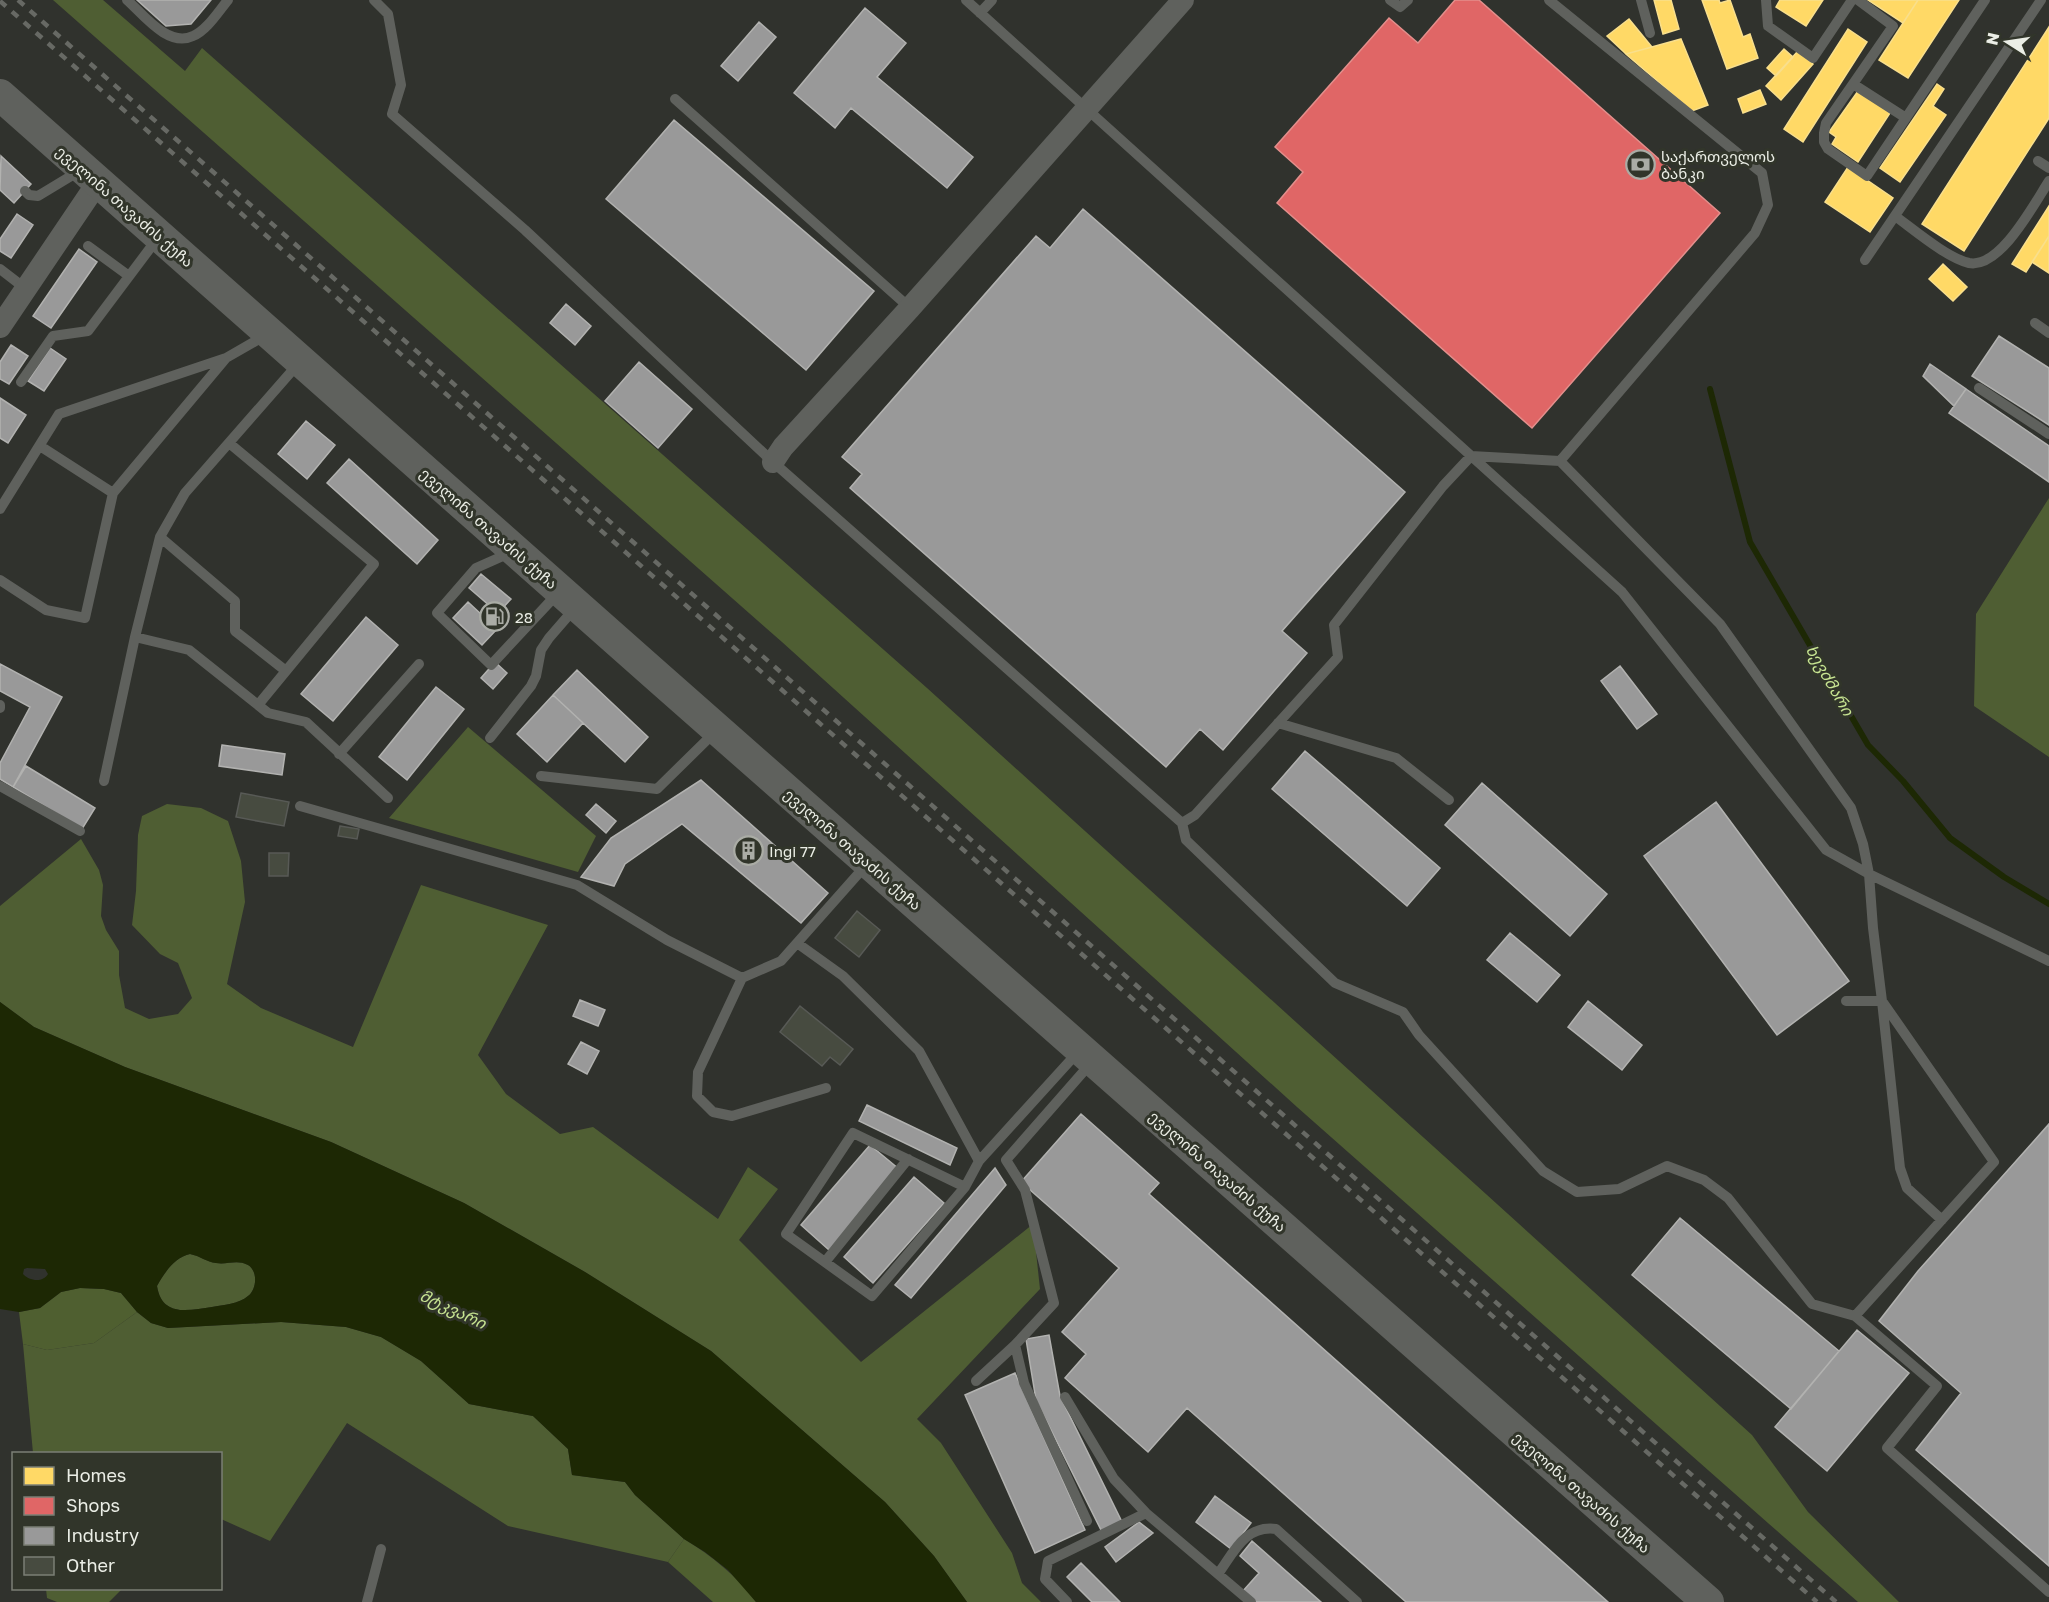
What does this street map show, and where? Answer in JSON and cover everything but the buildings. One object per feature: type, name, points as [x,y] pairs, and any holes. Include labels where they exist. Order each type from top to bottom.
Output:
[{"type":"main road","name":"ეველინა თავაძის ქუჩა","points":[[0,95],[1708,1602]]},
{"type":"street","points":[[773,462],[783,447],[910,308],[1183,0]]},
{"type":"street","points":[[0,327],[26,290],[90,175]]},
{"type":"lane","points":[[127,0],[168,36],[179,38],[192,37],[204,28],[228,0]]},
{"type":"lane","points":[[374,0],[388,14],[401,85],[392,114],[525,230],[773,462],[1182,823],[1186,840],[1335,982],[1403,1012],[1419,1035],[1543,1171],[1577,1192],[1620,1189],[1667,1166],[1704,1180],[1728,1198],[1812,1304],[1855,1316],[1937,1386],[1887,1448],[2049,1592]]},
{"type":"lane","points":[[966,0],[1622,592],[1826,850],[1869,874],[2049,961]]},
{"type":"lane","points":[[981,14],[992,0]]},
{"type":"lane","points":[[1390,0],[1400,7],[1408,0]]},
{"type":"lane","points":[[1549,0],[1762,173],[1768,205],[1755,233],[1560,461]]},
{"type":"lane","points":[[1641,0],[1650,33]]},
{"type":"lane","points":[[1766,0],[1768,26],[1813,57],[1852,0]]},
{"type":"lane","points":[[1858,0],[1893,26],[1826,123],[1824,142],[1828,149],[1867,176],[1985,0]]},
{"type":"lane","points":[[1865,260],[2041,0]]},
{"type":"lane","points":[[1853,84],[1905,118]]},
{"type":"lane","points":[[675,99],[910,308]]},
{"type":"lane","points":[[2038,160],[2049,168]]},
{"type":"lane","points":[[25,191],[29,195],[38,196],[90,175]]},
{"type":"lane","points":[[1895,216],[1938,247],[1967,262],[1979,263],[1989,259],[2006,244],[2049,181]]},
{"type":"lane","points":[[21,382],[53,336],[88,331],[159,236]]},
{"type":"lane","points":[[88,246],[129,276]]},
{"type":"lane","points":[[0,269],[26,290]]},
{"type":"lane","points":[[2035,323],[2049,333]]},
{"type":"lane","points":[[0,509],[59,414],[226,358],[269,334]]},
{"type":"lane","points":[[0,580],[46,610],[85,618],[113,494],[226,358]]},
{"type":"lane","points":[[104,781],[135,637],[160,537],[185,493],[300,361]]},
{"type":"lane","points":[[1979,388],[2049,434]]},
{"type":"lane","points":[[229,443],[374,564],[258,705]]},
{"type":"lane","points":[[40,446],[113,494]]},
{"type":"lane","points":[[1182,823],[1195,815],[1338,657],[1334,625],[1443,486],[1471,456]]},
{"type":"lane","points":[[1471,456],[1560,461],[1720,624],[1851,808],[1863,844],[1869,874],[1900,1168],[1907,1188],[1942,1220]]},
{"type":"lane","points":[[160,537],[235,601],[234,631],[286,671]]},
{"type":"lane","points":[[515,551],[476,568],[436,613],[491,665],[568,598]]},
{"type":"lane","points":[[490,738],[531,686],[536,676],[541,650],[568,598]]},
{"type":"lane","points":[[135,637],[189,650],[268,713],[306,722],[388,798]]},
{"type":"lane","points":[[339,754],[419,664]]},
{"type":"lane","points":[[1278,723],[1396,758],[1449,800]]},
{"type":"lane","points":[[541,776],[657,789],[717,730]]},
{"type":"lane","points":[[0,786],[80,831]]},
{"type":"lane","points":[[300,806],[577,885],[667,940],[742,978]]},
{"type":"lane","points":[[826,1088],[732,1116],[713,1112],[697,1096],[698,1072],[742,978],[781,961],[868,863]]},
{"type":"lane","points":[[797,943],[843,976],[919,1051],[979,1161]]},
{"type":"lane","points":[[1846,1001],[1882,1001]]},
{"type":"lane","points":[[1855,1316],[1994,1162],[1882,1001]]},
{"type":"lane","points":[[965,1187],[854,1133],[786,1234],[872,1296],[965,1187],[979,1161],[1087,1055]]},
{"type":"lane","points":[[976,1381],[1015,1345],[1054,1303],[1025,1190],[1006,1160],[1087,1055]]},
{"type":"lane","points":[[825,1262],[908,1159]]},
{"type":"lane","points":[[1015,1345],[1024,1383],[1087,1521]]},
{"type":"lane","points":[[1065,1398],[1114,1479],[1146,1513],[1251,1602]]},
{"type":"lane","points":[[1067,1602],[1045,1579],[1048,1561],[1146,1513]]},
{"type":"lane","points":[[1218,1574],[1248,1533],[1266,1528],[1276,1529],[1356,1602]]},
{"type":"lane","points":[[368,1602],[381,1549]]},
{"type":"shaded area","points":[[53,0],[103,0],[185,71],[202,48],[927,688],[1752,1435],[1808,1512],[1899,1602],[1858,1602],[1297,1107],[782,642]]},
{"type":"shaded area","points":[[2049,498],[2049,757],[1974,706],[1976,614]]},
{"type":"shaded area","points":[[468,727],[596,836],[578,872],[389,818]]},
{"type":"shaded area","points":[[167,804],[201,808],[228,821],[241,861],[245,902],[227,984],[261,1008],[353,1047],[421,885],[548,925],[478,1055],[506,1094],[560,1134],[593,1127],[718,1219],[748,1167],[778,1189],[739,1240],[861,1362],[1033,1224],[1040,1289],[917,1419],[941,1443],[1012,1553],[1022,1583],[1041,1602],[967,1602],[934,1556],[885,1502],[711,1351],[585,1272],[464,1203],[331,1142],[125,1067],[34,1027],[0,1002],[0,906],[81,839],[99,870],[103,885],[101,916],[106,930],[119,951],[119,975],[125,1008],[149,1019],[178,1014],[192,998],[178,963],[160,954],[132,925],[138,835],[142,816]]},
{"type":"shaded area","points":[[190,1254],[213,1262],[240,1262],[248,1265],[255,1276],[255,1285],[251,1293],[240,1301],[226,1305],[186,1310],[171,1307],[160,1296],[157,1286],[175,1262]]},
{"type":"shaded area","points":[[80,1288],[104,1289],[121,1293],[137,1312],[94,1343],[47,1350],[23,1344],[19,1312],[40,1308],[61,1292]]},
{"type":"shaded area","points":[[137,1312],[151,1323],[168,1328],[281,1322],[346,1327],[381,1337],[421,1361],[469,1404],[533,1416],[568,1449],[572,1475],[625,1482],[635,1495],[684,1539],[668,1562],[508,1526],[347,1423],[270,1541],[222,1519],[222,1452],[33,1452],[23,1344],[47,1350],[94,1343]]},
{"type":"shaded area","points":[[684,1539],[723,1567],[756,1602],[713,1602],[668,1562]]},
{"type":"shaded area","points":[[46,1590],[121,1590],[109,1602],[57,1602],[47,1598]]},
{"type":"water","name":"მტკვარი","points":[[0,1002],[34,1027],[125,1067],[331,1142],[464,1203],[585,1272],[711,1351],[885,1502],[934,1556],[967,1602],[756,1602],[728,1570],[684,1539],[635,1495],[625,1482],[572,1475],[568,1449],[533,1416],[469,1404],[421,1361],[381,1337],[346,1327],[281,1322],[168,1328],[151,1323],[137,1312],[121,1293],[104,1289],[80,1288],[61,1292],[40,1308],[19,1312],[0,1309]],"holes":[[[190,1254],[213,1262],[240,1262],[248,1265],[255,1276],[255,1285],[251,1293],[240,1301],[226,1305],[186,1310],[171,1307],[160,1296],[157,1286],[175,1262]],[[24,1269],[45,1269],[48,1274],[43,1279],[32,1279],[23,1274]]]},
{"type":"waterway","name":"ხევძმარი","points":[[1710,389],[1750,542],[1868,745],[1903,781],[1950,838],[2004,877],[2049,904]]},
{"type":"railway","points":[[18,0],[1836,1602]]},
{"type":"railway","points":[[0,1],[1817,1602]]},
{"type":"place","name":"საქართველოს ბანკი","points":[[1640,165]]},
{"type":"place","name":"28","points":[[494,617]]},
{"type":"place","name":"Ingi 77","points":[[748,851]]}]
